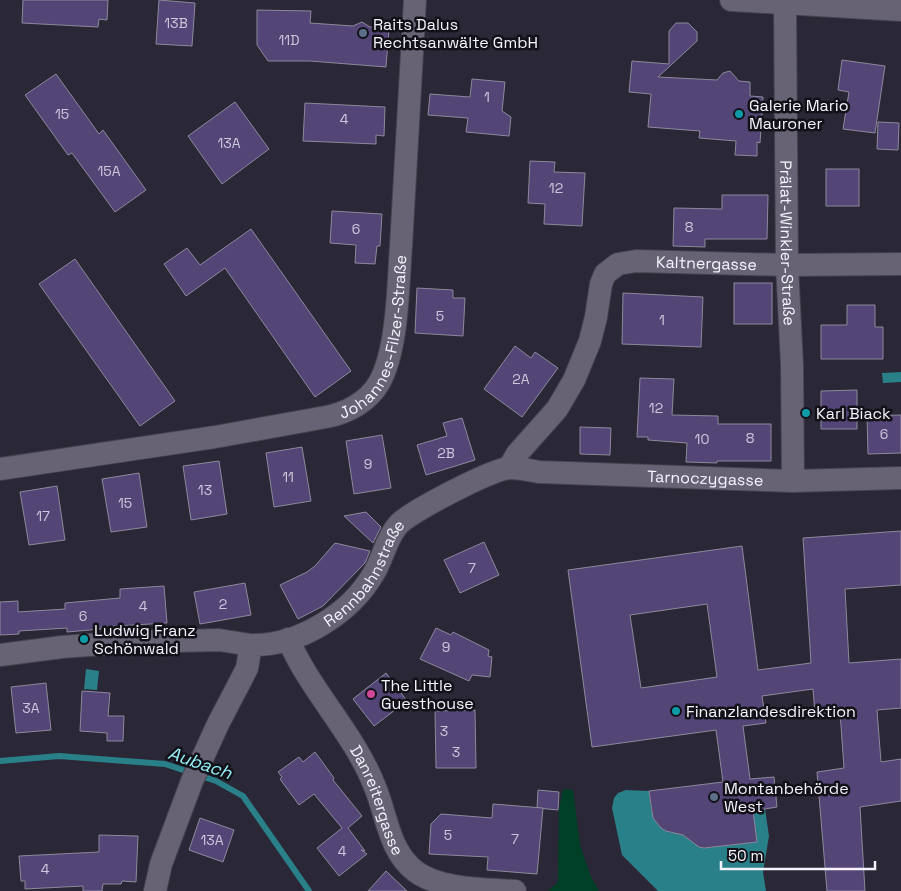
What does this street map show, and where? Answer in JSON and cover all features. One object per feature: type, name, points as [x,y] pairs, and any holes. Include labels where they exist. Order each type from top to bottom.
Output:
[{"type":"street","name":"Johannes-Filzer-Straße","points":[[0,469],[215,437],[338,415],[353,408],[375,390],[388,364],[394,327],[407,153],[415,0]]},
{"type":"street","points":[[731,0],[901,10]]},
{"type":"street","name":"Prälat-Winkler-Straße","points":[[785,4],[787,265],[792,365],[793,481]]},
{"type":"street","name":"Kaltnergasse","points":[[509,468],[520,450],[557,409],[574,380],[590,341],[605,274],[618,264],[636,261],[787,265],[901,264]]},
{"type":"street","name":"Tarnoczygasse","points":[[509,468],[539,472],[793,481],[901,478]]},
{"type":"street","name":"Rennbahnstraße","points":[[0,655],[62,647],[131,642],[219,640],[251,646],[267,645],[288,640],[330,620],[350,603],[367,583],[378,566],[395,529],[406,517],[485,476],[509,468]]},
{"type":"street","name":"Danreitergasse","points":[[288,640],[297,661],[361,756],[375,787],[395,847],[405,862],[422,876],[437,882],[475,888],[515,891]]},
{"type":"street","points":[[154,891],[161,864],[195,774],[227,705],[247,668],[251,646]]},
{"type":"green space","points":[[563,789],[573,790],[580,845],[591,877],[599,891],[548,891],[558,882],[559,810]]},
{"type":"water","points":[[901,372],[901,382],[883,383],[882,373]]},
{"type":"water","points":[[86,669],[99,671],[97,690],[84,689]]},
{"type":"water","points":[[626,790],[649,791],[655,821],[663,829],[682,835],[704,848],[757,842],[753,811],[765,809],[769,836],[763,872],[766,891],[658,891],[622,855],[612,808],[614,798],[618,793]]},
{"type":"building","points":[[23,0],[108,0],[107,20],[99,19],[98,27],[22,23]]},
{"type":"building","points":[[159,0],[195,3],[192,46],[156,44]]},
{"type":"building","points":[[257,10],[311,11],[310,23],[353,26],[362,22],[370,27],[389,29],[386,67],[310,61],[268,61],[257,45]]},
{"type":"building","points":[[676,23],[688,23],[697,32],[697,41],[658,77],[717,80],[723,73],[730,71],[739,81],[750,82],[750,96],[763,97],[760,143],[757,142],[757,156],[735,155],[736,141],[699,138],[700,131],[648,127],[651,94],[629,92],[632,61],[669,64],[669,31]]},
{"type":"building","points":[[842,60],[885,66],[875,133],[843,129],[849,92],[838,90]]},
{"type":"building","points":[[56,74],[99,134],[103,130],[146,190],[115,212],[72,153],[68,155],[25,95]]},
{"type":"building","points":[[472,79],[505,82],[502,111],[511,117],[509,136],[466,132],[468,118],[428,115],[430,94],[470,97]]},
{"type":"building","points":[[235,102],[269,149],[222,184],[188,136]]},
{"type":"building","points":[[305,103],[385,107],[384,136],[376,135],[376,144],[303,141]]},
{"type":"building","points":[[878,122],[899,123],[898,150],[877,149]]},
{"type":"building","points":[[530,161],[555,162],[554,172],[585,173],[582,226],[544,224],[545,204],[528,203]]},
{"type":"building","points":[[826,169],[859,169],[859,206],[826,206]]},
{"type":"building","points":[[722,195],[768,195],[767,239],[705,239],[705,247],[673,246],[674,208],[722,209]]},
{"type":"building","points":[[332,211],[382,214],[380,246],[377,246],[375,264],[355,263],[356,245],[330,243]]},
{"type":"building","points":[[251,229],[351,371],[315,397],[225,268],[186,296],[164,264],[187,248],[200,265]]},
{"type":"building","points":[[75,259],[175,401],[140,426],[39,284]]},
{"type":"building","points":[[734,283],[772,283],[772,324],[734,324]]},
{"type":"building","points":[[417,288],[453,290],[453,298],[465,298],[463,336],[415,333]]},
{"type":"building","points":[[623,293],[703,297],[701,347],[622,344]]},
{"type":"building","points":[[847,305],[875,305],[875,327],[883,327],[883,359],[821,359],[821,325],[847,325]]},
{"type":"building","points":[[515,346],[531,358],[535,352],[558,368],[522,417],[484,389]]},
{"type":"building","points":[[640,378],[674,379],[672,415],[718,416],[718,424],[771,424],[771,461],[686,462],[687,443],[648,440],[648,437],[637,437]]},
{"type":"building","points":[[857,390],[857,429],[821,429],[821,391]]},
{"type":"building","points":[[901,415],[901,453],[868,454],[867,416]]},
{"type":"building","points":[[462,418],[475,460],[426,475],[417,445],[447,436],[443,423]]},
{"type":"building","points":[[580,427],[611,428],[610,455],[580,454]]},
{"type":"building","points":[[382,435],[391,488],[354,494],[346,441]]},
{"type":"building","points":[[302,447],[311,501],[274,507],[266,453]]},
{"type":"building","points":[[219,461],[227,514],[191,520],[183,466]]},
{"type":"building","points":[[139,473],[147,527],[111,532],[102,479]]},
{"type":"building","points":[[57,486],[65,540],[29,545],[20,492]]},
{"type":"building","points":[[366,512],[381,527],[373,543],[344,516]]},
{"type":"building","name":"Finanzlandesdirektion","points":[[901,531],[901,585],[845,589],[849,663],[901,659],[901,708],[877,710],[881,762],[901,759],[901,801],[860,807],[865,891],[827,891],[817,772],[844,768],[840,712],[815,714],[813,689],[762,696],[766,723],[743,726],[750,779],[774,777],[777,807],[753,811],[757,842],[699,847],[683,835],[661,828],[653,818],[649,791],[723,782],[716,730],[592,747],[568,570],[742,546],[758,670],[811,663],[803,538]],"holes":[[[707,604],[717,677],[641,688],[630,615]]]},
{"type":"building","points":[[484,542],[499,575],[460,593],[444,560]]},
{"type":"building","points":[[335,543],[370,551],[365,563],[323,606],[298,619],[280,585],[315,566]]},
{"type":"building","points":[[245,583],[251,615],[200,624],[194,592]]},
{"type":"building","points":[[164,586],[167,623],[101,627],[101,629],[67,632],[67,628],[19,631],[19,634],[0,635],[0,602],[18,601],[18,612],[65,609],[65,603],[120,598],[120,589]]},
{"type":"building","points":[[436,628],[451,635],[453,632],[489,650],[488,656],[492,657],[490,677],[472,675],[469,681],[420,659]]},
{"type":"building","points":[[386,673],[407,701],[374,726],[353,699]]},
{"type":"building","points":[[46,683],[51,730],[16,733],[11,687]]},
{"type":"building","points":[[82,691],[110,693],[108,716],[124,716],[123,741],[107,741],[107,733],[80,731]]},
{"type":"building","points":[[475,710],[476,768],[436,768],[435,711]]},
{"type":"building","points":[[315,752],[334,778],[333,780],[362,816],[348,828],[365,851],[361,850],[367,854],[339,876],[317,848],[342,828],[314,794],[299,805],[280,779],[282,777],[278,772],[299,757],[303,762]]},
{"type":"building","points":[[538,790],[559,792],[558,810],[537,808]]},
{"type":"building","points":[[493,804],[543,808],[537,874],[487,870],[488,857],[429,854],[431,824],[441,814],[492,818]]},
{"type":"building","points":[[200,818],[234,830],[223,862],[189,850]]},
{"type":"building","points":[[99,835],[138,836],[136,882],[122,881],[121,884],[103,884],[102,891],[83,891],[83,886],[25,889],[25,881],[21,881],[19,856],[99,852]]},
{"type":"building","points":[[386,871],[407,891],[368,891]]},
{"type":"waterway","name":"Aubach","points":[[0,761],[59,756],[165,764],[216,781],[243,796],[309,891]]},
{"type":"place","name":"Raits Dalus Rechtsanwälte GmbH","points":[[363,33]]},
{"type":"place","name":"Galerie Mario Mauroner","points":[[739,114]]},
{"type":"place","name":"Karl Biack","points":[[806,413]]},
{"type":"place","name":"Ludwig Franz Schönwald","points":[[84,639]]},
{"type":"place","name":"The Little Guesthouse","points":[[371,694]]},
{"type":"place","name":"Finanzlandesdirektion","points":[[676,711]]},
{"type":"place","name":"Montanbehörde West","points":[[714,797]]}]
